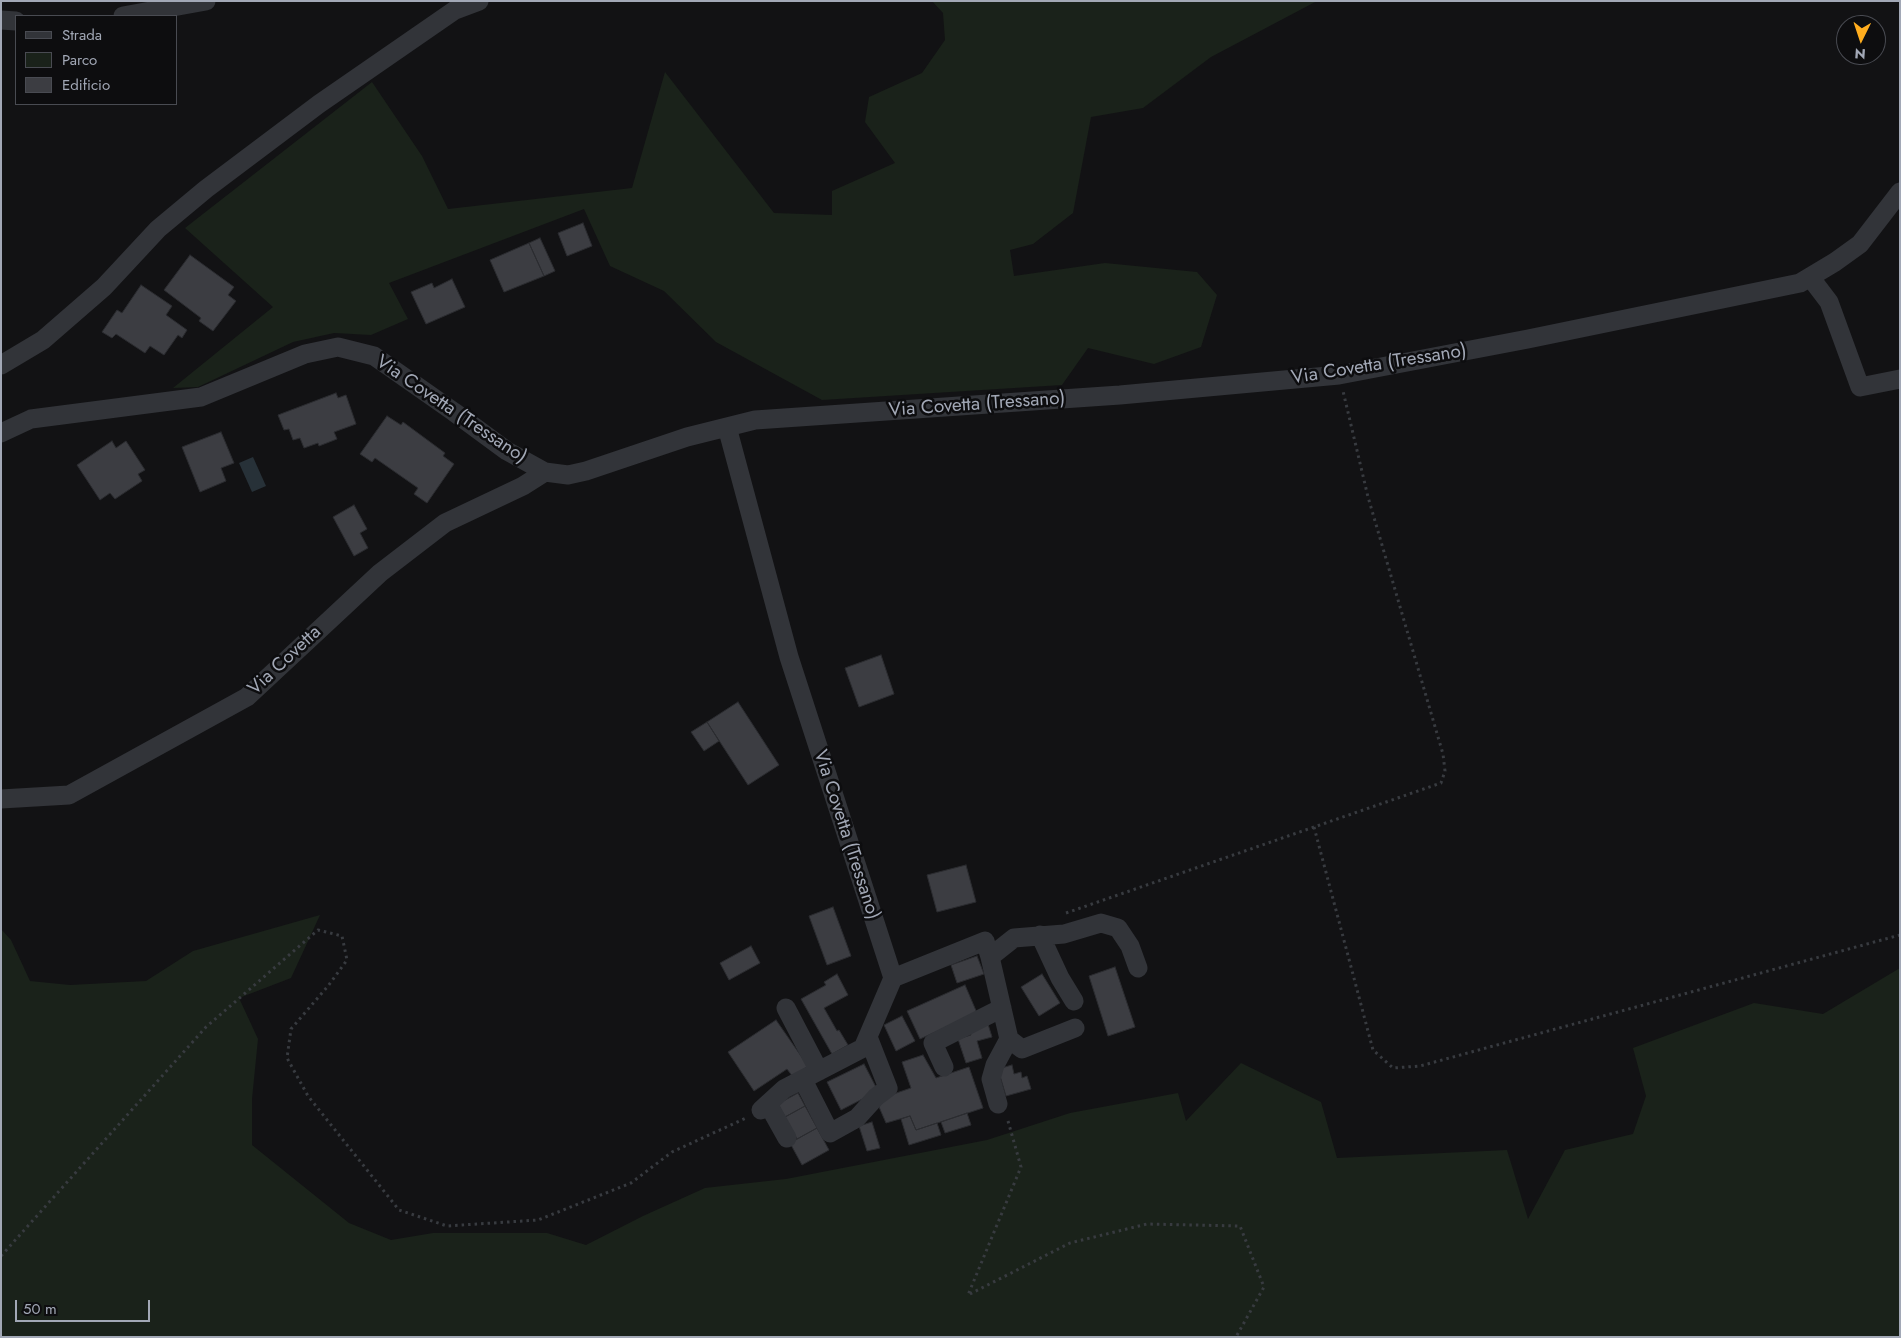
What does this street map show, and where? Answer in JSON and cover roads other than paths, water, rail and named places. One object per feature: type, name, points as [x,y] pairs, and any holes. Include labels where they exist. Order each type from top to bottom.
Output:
[{"type":"street","points":[[129,15],[206,1]]},
{"type":"street","points":[[1,365],[43,340],[104,288],[158,229],[206,189],[319,104],[455,10],[480,1]]},
{"type":"street","points":[[1,20],[15,21]]},
{"type":"street","name":"Via Covetta (Tressano)","points":[[1,433],[31,419],[201,396],[305,354],[338,347],[374,356],[507,451],[545,472],[568,475],[586,472],[687,437],[754,420],[1120,395],[1340,375],[1800,284],[1860,244],[1900,192]]},
{"type":"street","points":[[1810,277],[1829,302],[1860,387],[1900,379]]},
{"type":"street","name":"Via Covetta (Tressano)","points":[[727,427],[789,657],[893,978]]},
{"type":"street","name":"Via Covetta","points":[[1,800],[69,795],[246,697],[380,573],[445,522],[523,486],[545,472]]},
{"type":"street","points":[[990,957],[1014,938],[1064,934],[1101,923],[1118,928],[1130,946],[1138,968]]},
{"type":"street","points":[[1040,935],[1060,978],[1074,1001]]},
{"type":"street","points":[[787,1138],[765,1107],[784,1089],[863,1048],[893,978],[984,941],[990,957],[1009,1039],[1022,1049],[1075,1028]]},
{"type":"street","points":[[786,1008],[830,1133],[857,1118],[876,1096],[888,1088],[868,1036]]},
{"type":"street","points":[[944,1067],[933,1043],[1002,1008]]},
{"type":"street","points":[[998,1104],[991,1079],[995,1065],[1009,1039]]}]
